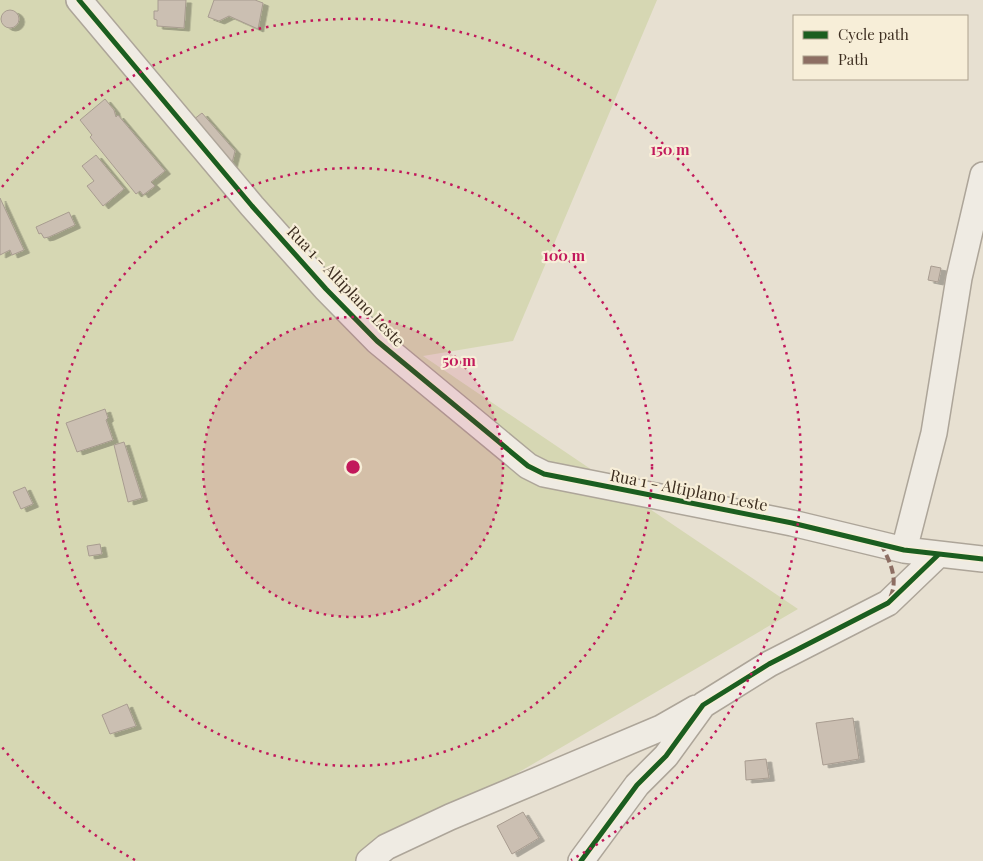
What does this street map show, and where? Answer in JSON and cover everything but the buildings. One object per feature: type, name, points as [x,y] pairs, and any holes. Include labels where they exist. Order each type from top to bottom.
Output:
[{"type":"street","name":"Rua 1 - Altiplano Leste","points":[[79,0],[245,198],[326,289],[377,341],[528,466],[544,474],[792,523],[904,550],[938,556],[983,559]]},
{"type":"street","points":[[904,550],[934,433],[959,278],[983,175]]},
{"type":"street","points":[[369,861],[386,847],[450,817],[661,728],[686,712],[703,705],[769,664],[888,603],[938,556]]},
{"type":"street","points":[[581,861],[637,786],[666,756],[703,705]]},
{"type":"green space","points":[[0,0],[657,0],[513,341],[423,356],[798,609],[367,861],[0,861]]},
{"type":"marked path","points":[[881,544],[892,571],[894,584],[890,598]]},
{"type":"cycle path","points":[[79,0],[252,206],[326,289],[377,341],[528,466],[544,474],[792,523],[904,550],[983,559]]},
{"type":"cycle path","points":[[581,861],[637,785],[666,756],[703,705],[769,664],[888,603],[938,555]]}]
